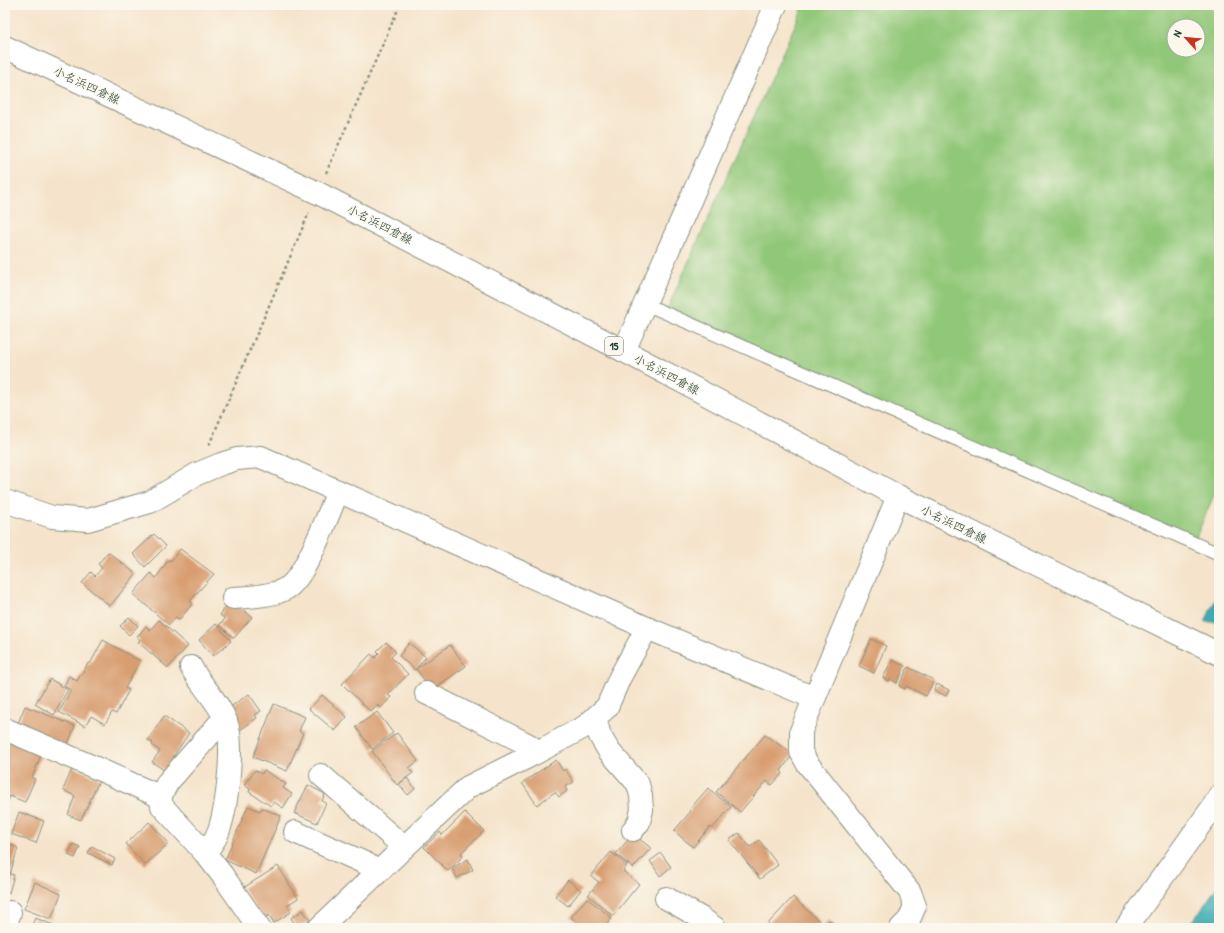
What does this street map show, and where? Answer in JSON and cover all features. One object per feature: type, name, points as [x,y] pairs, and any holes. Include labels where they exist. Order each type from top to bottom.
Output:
[{"type":"street","points":[[624,351],[776,5]]},
{"type":"street","name":"小名浜四倉線","points":[[7,52],[318,193],[624,351],[898,496],[1219,654]]},
{"type":"street","points":[[5,501],[52,517],[88,520],[150,502],[197,474],[237,459],[262,457],[647,628],[814,698]]},
{"type":"street","points":[[233,598],[254,597],[274,593],[288,588],[297,578],[308,560],[338,491]]},
{"type":"street","points":[[898,496],[801,730],[801,752],[807,763],[910,892],[915,906],[909,920],[901,928]]},
{"type":"street","points":[[319,928],[468,787],[586,726],[595,718],[607,707],[620,677],[647,628]]},
{"type":"street","points":[[191,667],[196,676],[217,703],[226,721],[230,746],[223,820],[214,842],[205,853]]},
{"type":"street","points":[[426,693],[529,745],[537,752]]},
{"type":"street","points":[[595,718],[600,736],[609,751],[638,784],[642,810],[639,822],[633,830]]},
{"type":"street","points":[[226,721],[218,725],[168,782],[160,800],[162,806],[205,853],[223,876],[259,928]]},
{"type":"street","points":[[5,729],[161,797]]},
{"type":"street","points":[[321,775],[404,847]]},
{"type":"street","points":[[1126,928],[1219,796]]},
{"type":"street","points":[[295,832],[368,864],[378,873]]},
{"type":"street","points":[[666,898],[701,918],[715,928]]},
{"type":"lane","points":[[645,304],[1217,553],[1219,548]]},
{"type":"path","points":[[197,474],[400,5]]},
{"type":"green space","points":[[804,5],[1219,5],[1219,483],[1194,542],[665,314]]},
{"type":"water","points":[[1219,591],[1219,622],[1205,622]]},
{"type":"water","points":[[1219,884],[1219,928],[1188,928]]},
{"type":"building","points":[[154,534],[166,546],[145,567],[133,554]]},
{"type":"building","points":[[180,549],[214,574],[190,601],[193,603],[179,620],[176,617],[169,625],[133,594],[151,573],[156,578],[169,559],[171,561]]},
{"type":"building","points":[[108,552],[136,574],[110,606],[82,583],[91,572],[95,576],[102,568],[98,564]]},
{"type":"building","points":[[228,604],[236,604],[252,617],[234,638],[219,625],[225,619],[220,615]]},
{"type":"building","points":[[129,617],[138,626],[129,635],[120,626]]},
{"type":"building","points":[[159,620],[188,646],[168,668],[138,642],[140,640],[137,637],[146,626],[150,630]]},
{"type":"building","points":[[216,624],[231,641],[213,656],[199,640]]},
{"type":"building","points":[[871,639],[886,646],[874,673],[859,666]]},
{"type":"building","points":[[103,640],[140,661],[125,688],[129,690],[116,714],[112,712],[105,724],[91,716],[85,726],[59,712],[71,690],[64,686],[69,676],[77,681],[88,663],[90,664]]},
{"type":"building","points":[[386,642],[396,652],[391,657],[408,674],[388,695],[391,697],[381,708],[378,705],[371,712],[342,684],[371,654],[375,658],[379,653],[377,651]]},
{"type":"building","points":[[409,643],[426,657],[415,670],[399,656]]},
{"type":"building","points":[[450,645],[466,666],[432,690],[416,669]]},
{"type":"building","points":[[892,660],[905,666],[897,683],[890,679],[889,681],[883,678]]},
{"type":"building","points":[[908,667],[934,680],[926,696],[906,686],[905,689],[899,686]]},
{"type":"building","points":[[50,679],[68,690],[54,715],[35,704]]},
{"type":"building","points":[[937,684],[949,690],[946,696],[934,690]]},
{"type":"building","points":[[249,694],[261,711],[255,715],[257,718],[240,730],[226,710]]},
{"type":"building","points":[[322,695],[347,717],[335,731],[309,709]]},
{"type":"building","points":[[274,704],[305,717],[299,731],[303,733],[287,771],[253,757]]},
{"type":"building","points":[[25,706],[75,726],[66,748],[16,728]]},
{"type":"building","points":[[377,712],[393,733],[372,749],[356,727]]},
{"type":"building","points":[[164,716],[189,733],[173,757],[176,759],[167,772],[152,762],[160,751],[148,740]]},
{"type":"building","points":[[397,733],[418,761],[409,768],[413,773],[397,785],[372,751]]},
{"type":"building","points":[[765,735],[793,754],[781,771],[783,773],[772,785],[767,781],[740,812],[716,792]]},
{"type":"building","points":[[9,739],[42,753],[32,778],[35,779],[25,802],[10,796],[5,804],[5,749]]},
{"type":"building","points":[[556,760],[563,771],[565,769],[574,782],[565,787],[567,791],[559,797],[555,792],[537,805],[522,783]]},
{"type":"building","points":[[73,767],[100,779],[81,820],[68,815],[75,796],[63,790]]},
{"type":"building","points":[[255,770],[262,774],[264,770],[286,784],[283,788],[292,794],[283,808],[274,802],[271,806],[249,792],[250,789],[244,785]]},
{"type":"building","points":[[407,778],[415,789],[408,795],[399,784]]},
{"type":"building","points":[[308,785],[325,794],[322,801],[326,803],[317,823],[294,813]]},
{"type":"building","points":[[708,788],[731,807],[712,829],[710,827],[693,847],[674,831]]},
{"type":"building","points":[[248,806],[260,811],[262,808],[281,816],[256,874],[225,860]]},
{"type":"building","points":[[19,812],[44,821],[36,843],[11,834]]},
{"type":"building","points":[[465,812],[484,831],[461,853],[463,856],[448,871],[424,847],[440,832],[442,835]]},
{"type":"building","points":[[149,822],[169,843],[145,865],[126,844]]},
{"type":"building","points":[[739,833],[750,847],[759,840],[778,865],[760,879],[729,840]]},
{"type":"building","points":[[633,834],[651,848],[633,868],[616,854]]},
{"type":"building","points":[[5,842],[18,848],[10,874],[14,875],[9,893],[5,891]]},
{"type":"building","points":[[73,844],[80,847],[75,858],[68,855]]},
{"type":"building","points":[[92,846],[115,859],[112,865],[88,853]]},
{"type":"building","points":[[611,852],[627,865],[623,871],[639,884],[613,916],[588,895],[599,882],[591,876]]},
{"type":"building","points":[[661,853],[671,867],[660,876],[650,861]]},
{"type":"building","points":[[468,859],[473,870],[457,878],[452,868]]},
{"type":"building","points":[[278,866],[298,898],[287,905],[291,912],[274,923],[269,915],[263,920],[243,888]]},
{"type":"building","points":[[568,880],[581,890],[568,906],[555,896]]},
{"type":"building","points":[[35,882],[61,894],[51,919],[24,909]]},
{"type":"building","points":[[793,897],[820,922],[815,928],[764,928]]},
{"type":"building","points":[[587,898],[612,918],[604,928],[584,928],[571,917]]},
{"type":"building","points":[[303,910],[310,921],[297,928],[291,918]]},
{"type":"building","points":[[35,918],[54,925],[53,928],[31,928]]},
{"type":"building","points":[[829,920],[838,928],[821,928]]}]
